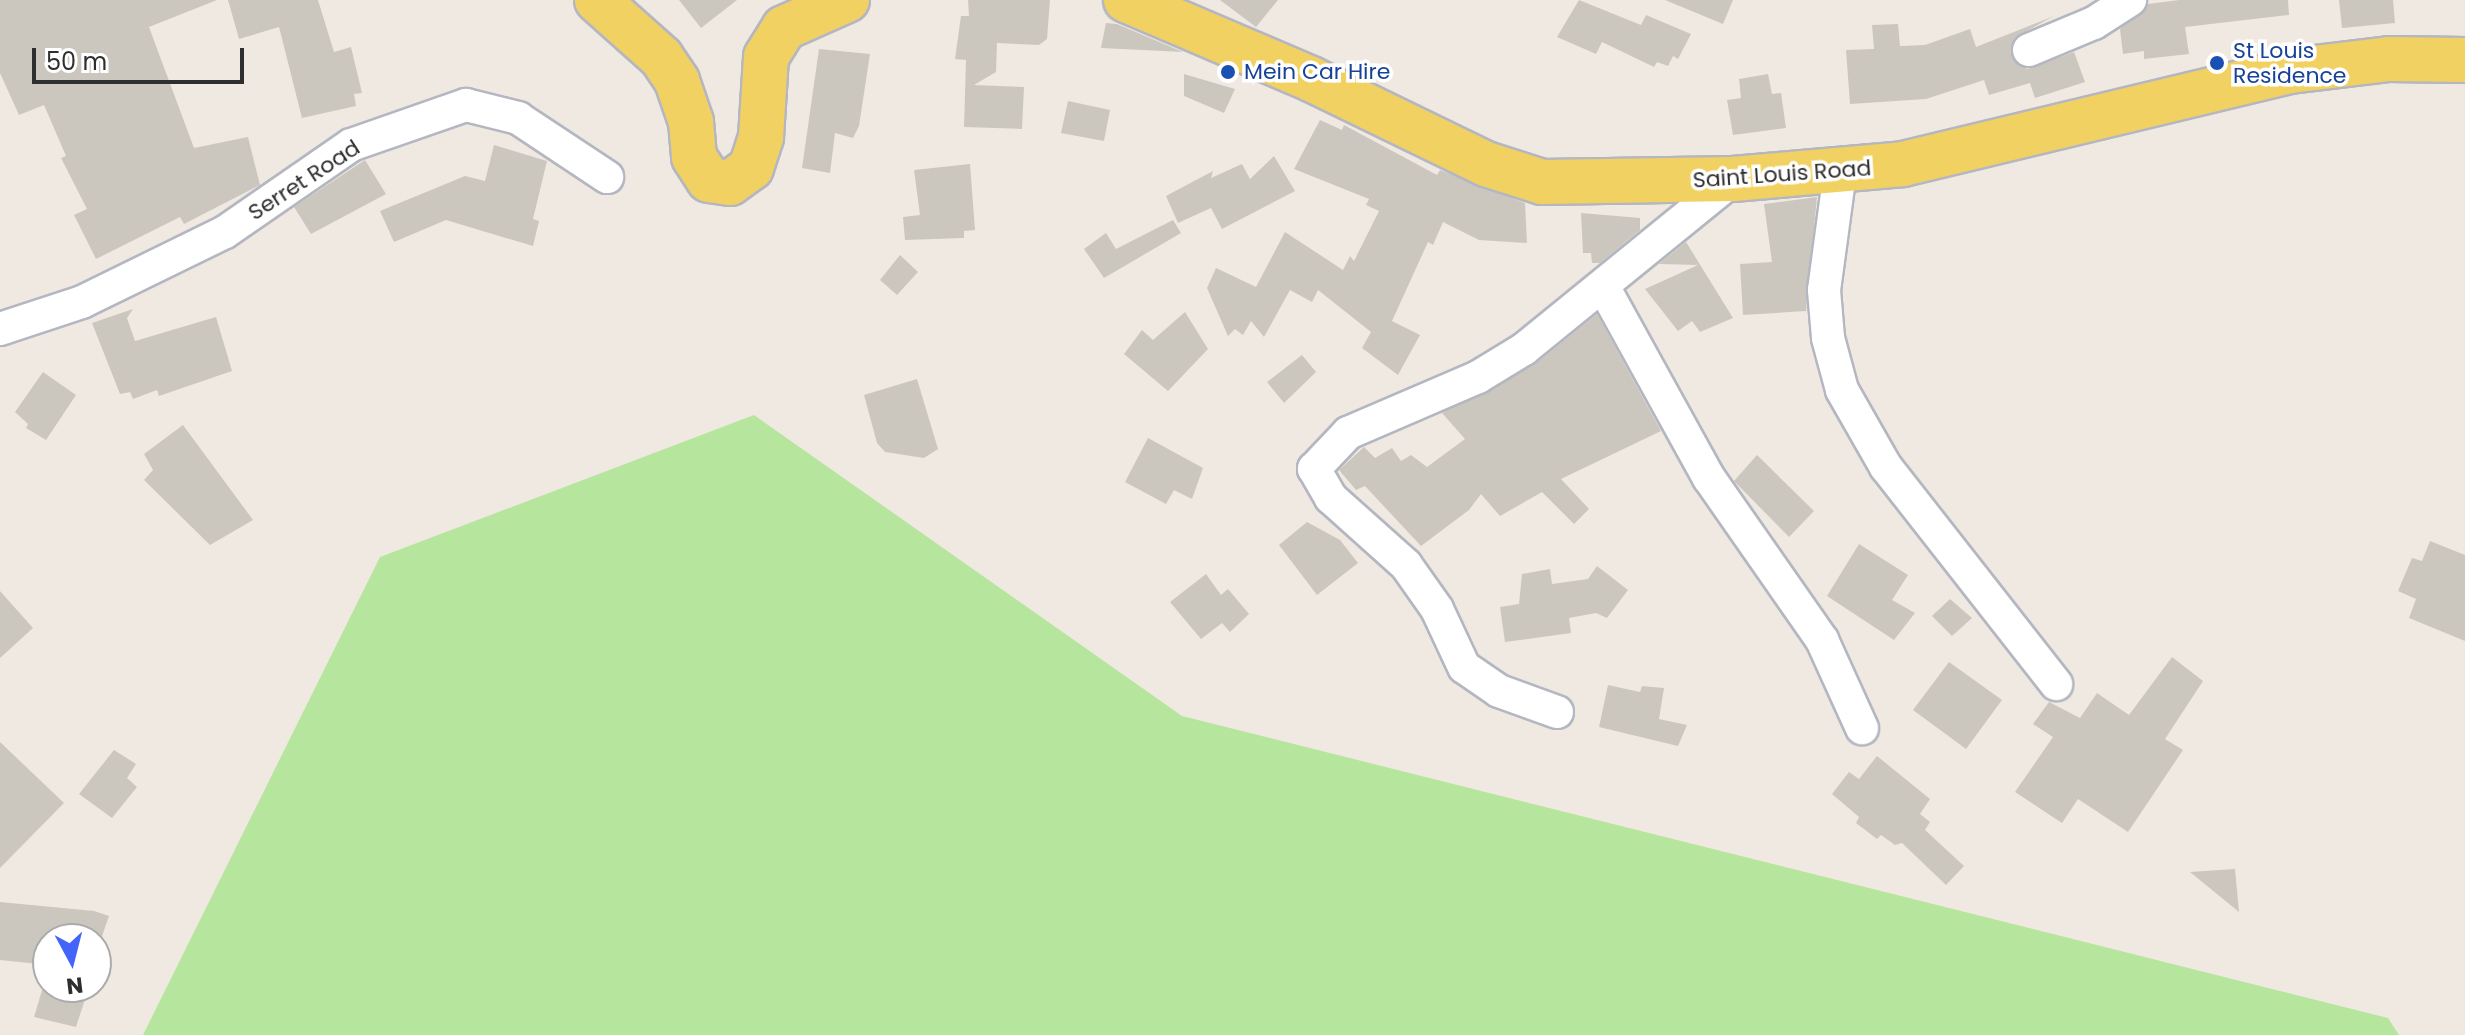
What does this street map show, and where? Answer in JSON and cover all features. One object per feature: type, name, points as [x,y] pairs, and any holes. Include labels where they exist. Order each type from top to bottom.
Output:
[{"type":"main road","points":[[597,0],[661,57],[682,95],[694,157],[709,180],[730,183],[751,168],[761,137],[766,57],[784,28],[847,0]]},
{"type":"main road","name":"Saint Louis Road","points":[[1126,0],[1311,79],[1486,164],[1542,182],[1733,179],[1840,172],[1903,164],[2290,71],[2389,59],[2465,60]]},
{"type":"street","points":[[2029,50],[2094,23],[2130,0]]},
{"type":"street","name":"Serret Road","points":[[0,329],[82,302],[225,232],[351,145],[466,105],[518,118],[607,177]]},
{"type":"street","points":[[1840,172],[1824,290],[1828,338],[1842,390],[1886,467],[2056,684]]},
{"type":"street","points":[[1557,712],[1499,691],[1464,667],[1437,609],[1406,565],[1331,498],[1314,469],[1348,433],[1478,377],[1604,288],[1733,179]]},
{"type":"street","points":[[1604,288],[1709,478],[1822,640],[1862,728]]},
{"type":"green space","points":[[754,415],[1182,716],[2388,1018],[2399,1035],[143,1035],[380,557]]},
{"type":"building","points":[[0,0],[217,0],[149,27],[194,148],[248,137],[260,185],[184,224],[180,217],[96,259],[74,215],[87,209],[61,158],[66,156],[44,105],[19,115],[0,73]]},
{"type":"building","points":[[228,0],[318,0],[334,52],[351,47],[362,93],[354,94],[356,106],[302,118],[279,27],[239,39]]},
{"type":"building","points":[[679,0],[737,0],[701,28]]},
{"type":"building","points":[[968,0],[1050,0],[1047,39],[1039,45],[997,43],[996,72],[974,85],[1024,87],[1022,129],[964,127],[966,60],[955,59],[961,16],[969,16]]},
{"type":"building","points":[[1220,0],[1278,0],[1256,27]]},
{"type":"building","points":[[1579,0],[1641,25],[1646,15],[1691,34],[1678,59],[1673,56],[1668,66],[1657,62],[1654,67],[1602,42],[1596,54],[1557,37]]},
{"type":"building","points":[[1665,0],[1733,0],[1723,24]]},
{"type":"building","points":[[2179,0],[2288,0],[2289,15],[2185,27],[2189,54],[2144,59],[2144,51],[2123,54],[2120,29],[2148,4]]},
{"type":"building","points":[[2339,0],[2393,0],[2395,23],[2342,28]]},
{"type":"building","points":[[2054,16],[2014,38],[2012,58],[2027,69],[2074,52],[2085,82],[2035,98],[2030,83],[1989,95],[1984,80],[1926,99],[1850,104],[1846,50],[1874,49],[1872,25],[1898,24],[1900,46],[1925,45],[1970,29],[1976,47]]},
{"type":"building","points":[[1106,23],[1117,24],[1183,52],[1101,48]]},
{"type":"building","points":[[819,49],[870,54],[859,126],[853,138],[835,133],[830,173],[802,168]]},
{"type":"building","points":[[1184,74],[1235,89],[1224,113],[1184,96]]},
{"type":"building","points":[[1768,74],[1772,94],[1781,93],[1786,128],[1733,135],[1727,100],[1741,98],[1739,79]]},
{"type":"building","points":[[1068,101],[1110,110],[1104,141],[1061,133]]},
{"type":"building","points":[[1320,120],[1342,130],[1344,125],[1437,175],[1440,170],[1525,203],[1527,243],[1479,240],[1443,222],[1433,245],[1428,242],[1392,321],[1420,335],[1398,375],[1362,348],[1371,332],[1318,290],[1312,302],[1290,290],[1264,337],[1251,321],[1243,335],[1235,329],[1228,336],[1207,288],[1216,268],[1256,287],[1285,232],[1343,270],[1350,256],[1354,261],[1379,211],[1366,205],[1369,199],[1294,169]]},
{"type":"building","points":[[494,145],[547,161],[533,219],[539,221],[533,246],[446,220],[394,242],[380,211],[465,176],[485,181]]},
{"type":"building","points":[[1274,156],[1295,191],[1222,229],[1211,208],[1178,223],[1166,196],[1213,171],[1211,178],[1242,164],[1250,179]]},
{"type":"building","points":[[365,160],[386,194],[311,234],[294,207]]},
{"type":"building","points":[[970,164],[975,230],[964,231],[964,238],[905,240],[903,217],[920,215],[914,170]]},
{"type":"building","points":[[1817,197],[1806,311],[1743,315],[1740,264],[1772,262],[1764,204]]},
{"type":"building","points":[[1581,213],[1640,218],[1640,230],[1600,263],[1592,263],[1591,253],[1583,253]]},
{"type":"building","points":[[1173,220],[1181,233],[1104,278],[1084,249],[1106,233],[1116,249]]},
{"type":"building","points":[[1686,242],[1733,318],[1700,332],[1692,321],[1678,331],[1645,289],[1698,265],[1659,264]]},
{"type":"building","points":[[900,255],[918,272],[897,295],[880,280]]},
{"type":"building","points":[[133,309],[127,318],[135,341],[216,317],[232,371],[159,396],[157,390],[133,399],[130,392],[120,394],[92,323]]},
{"type":"building","points":[[1185,312],[1208,349],[1168,391],[1124,354],[1142,330],[1153,340]]},
{"type":"building","points":[[1597,314],[1661,431],[1561,479],[1589,509],[1574,524],[1542,492],[1500,516],[1481,494],[1469,510],[1421,546],[1365,486],[1356,490],[1339,470],[1364,447],[1375,458],[1392,448],[1401,461],[1411,455],[1427,467],[1465,439],[1442,413],[1534,365]]},
{"type":"building","points":[[1302,355],[1316,372],[1284,403],[1267,382]]},
{"type":"building","points":[[43,372],[76,395],[46,440],[26,428],[28,424],[15,412]]},
{"type":"building","points":[[917,379],[938,449],[924,458],[885,452],[877,443],[864,395]]},
{"type":"building","points":[[183,425],[253,520],[210,545],[144,480],[153,470],[144,454]]},
{"type":"building","points":[[1148,438],[1203,468],[1192,499],[1174,490],[1166,504],[1125,482]]},
{"type":"building","points":[[1757,455],[1814,511],[1789,537],[1734,481]]},
{"type":"building","points":[[1307,522],[1340,540],[1358,563],[1317,595],[1279,545]]},
{"type":"building","points":[[2430,541],[2465,555],[2465,641],[2409,618],[2416,599],[2398,591],[2412,558],[2422,561]]},
{"type":"building","points":[[1859,544],[1908,575],[1892,600],[1915,613],[1894,640],[1827,596]]},
{"type":"building","points":[[1597,566],[1628,590],[1607,618],[1596,613],[1569,618],[1571,633],[1505,642],[1500,607],[1519,604],[1522,574],[1550,569],[1552,584],[1588,579]]},
{"type":"building","points":[[1206,574],[1221,595],[1228,589],[1249,614],[1230,632],[1222,623],[1201,639],[1170,602]]},
{"type":"building","points":[[0,591],[33,628],[0,658]]},
{"type":"building","points":[[1950,599],[1972,618],[1952,636],[1932,616]]},
{"type":"building","points":[[2172,657],[2203,681],[2165,739],[2183,750],[2128,832],[2078,799],[2062,823],[2015,792],[2053,737],[2033,724],[2049,702],[2080,718],[2097,693],[2129,715]]},
{"type":"building","points":[[1949,662],[2002,700],[1966,749],[1913,710]]},
{"type":"building","points":[[1608,685],[1640,692],[1642,686],[1664,688],[1659,719],[1687,725],[1678,746],[1599,727]]},
{"type":"building","points":[[0,742],[64,803],[0,868]]},
{"type":"building","points":[[114,750],[136,764],[127,778],[137,787],[112,818],[79,794]]},
{"type":"building","points":[[1877,756],[1930,799],[1920,814],[1930,822],[1925,830],[1964,866],[1946,885],[1902,843],[1895,845],[1881,835],[1877,839],[1856,823],[1859,817],[1832,794],[1849,772],[1859,779]]},
{"type":"building","points":[[2235,869],[2239,912],[2190,872]]},
{"type":"building","points":[[0,902],[94,911],[109,916],[107,923],[32,923],[32,963],[0,960]]},
{"type":"building","points":[[38,1003],[84,1003],[76,1027],[34,1017]]},
{"type":"place","name":"St Louis Residence","points":[[2217,63]]},
{"type":"place","name":"Mein Car Hire","points":[[1228,72]]}]
